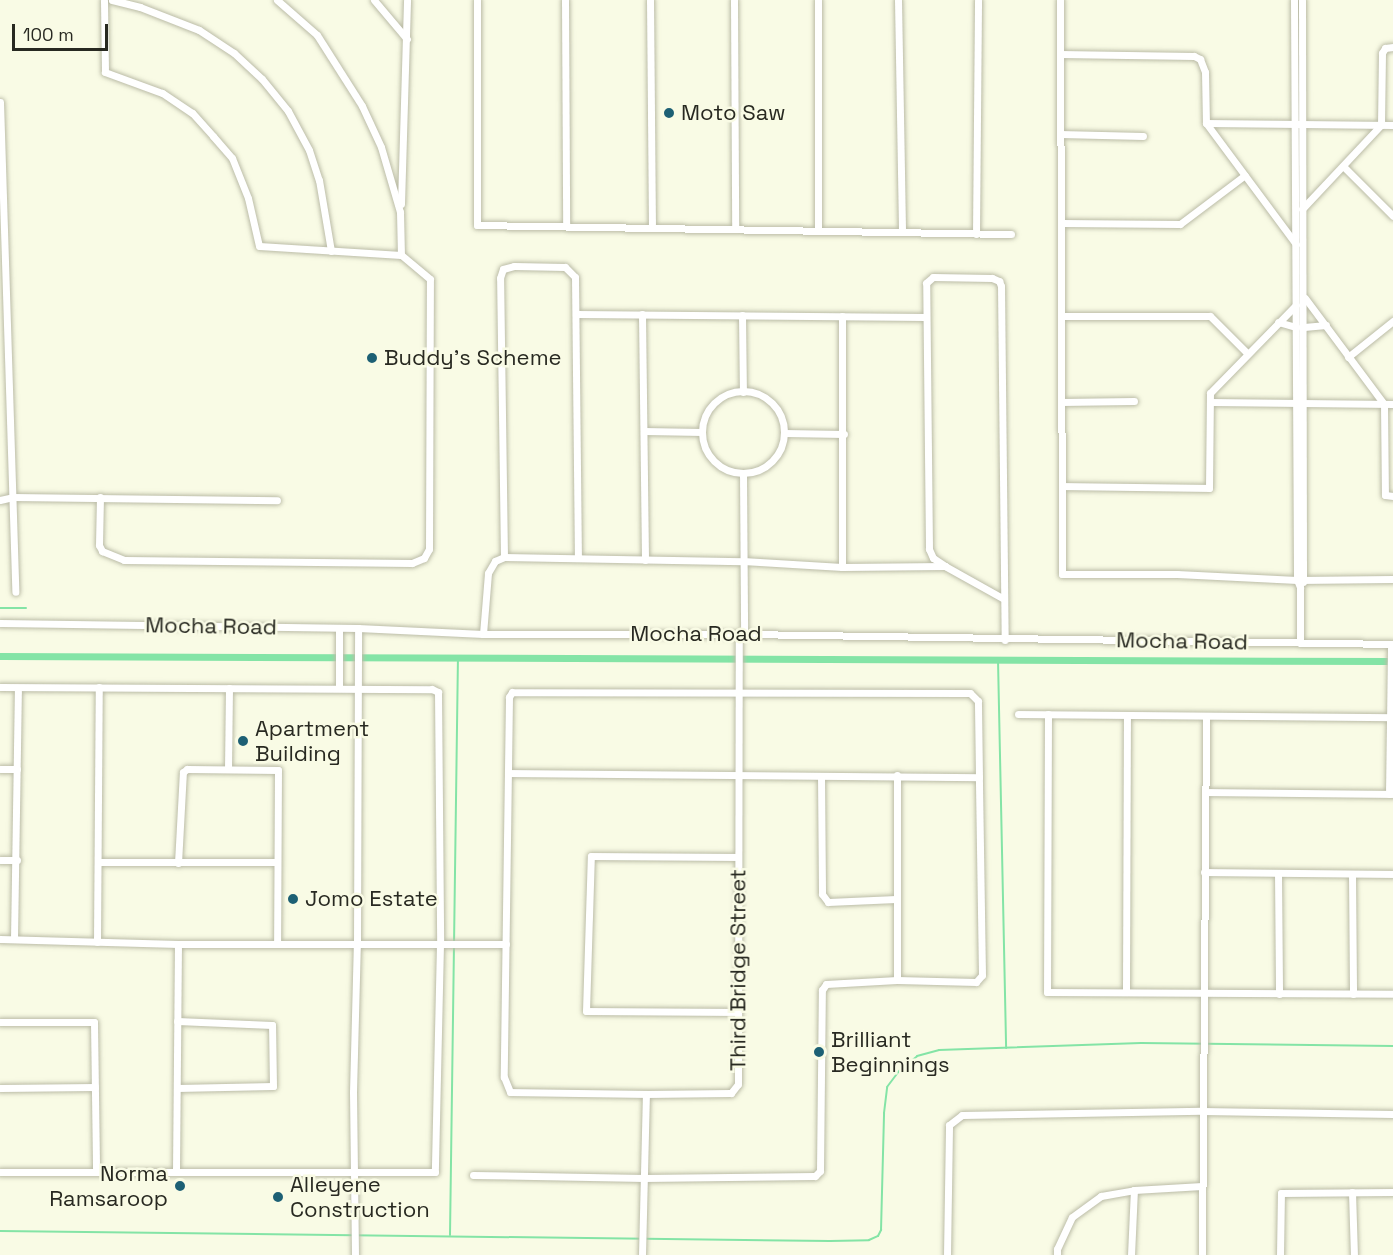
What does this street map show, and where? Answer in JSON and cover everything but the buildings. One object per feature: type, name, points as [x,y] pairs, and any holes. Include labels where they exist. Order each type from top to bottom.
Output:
[{"type":"street","points":[[99,497],[99,544],[105,554],[124,560],[412,563],[424,558],[429,549],[430,279],[401,255],[259,246],[248,198],[231,158],[213,136],[192,113],[162,93],[105,72],[104,0]]},
{"type":"street","points":[[112,0],[140,7],[199,30],[234,53],[262,80],[288,111],[309,150],[319,180],[331,250]]},
{"type":"street","points":[[277,0],[317,35],[347,79],[381,147],[400,212]]},
{"type":"street","points":[[374,0],[407,39]]},
{"type":"street","points":[[401,255],[400,212],[407,0]]},
{"type":"street","points":[[477,0],[477,225],[1011,234]]},
{"type":"street","points":[[565,0],[566,226]]},
{"type":"street","points":[[650,0],[652,228]]},
{"type":"street","points":[[734,0],[735,229]]},
{"type":"street","points":[[818,0],[818,231]]},
{"type":"street","points":[[898,0],[902,232]]},
{"type":"street","points":[[976,234],[978,0]]},
{"type":"street","points":[[1059,0],[1062,574],[1177,574],[1300,582],[1393,579]]},
{"type":"street","points":[[1294,0],[1304,297],[1300,327],[1300,643]]},
{"type":"street","points":[[1300,327],[1296,305],[1296,244],[1302,0]]},
{"type":"street","points":[[1302,209],[1344,167],[1381,125],[1382,53],[1385,48],[1393,47]]},
{"type":"street","points":[[1060,54],[1194,56],[1200,59],[1205,72],[1206,123],[1296,244]]},
{"type":"street","points":[[0,102],[4,346],[13,497],[15,592]]},
{"type":"street","points":[[1206,123],[1393,125]]},
{"type":"street","points":[[1060,134],[1143,136]]},
{"type":"street","points":[[1344,167],[1393,216]]},
{"type":"street","points":[[1060,223],[1180,224],[1245,175]]},
{"type":"street","points":[[504,557],[501,273],[507,266],[569,269],[575,277],[578,558]]},
{"type":"street","points":[[1004,599],[933,558],[928,542],[926,284],[933,277],[992,278],[1000,283],[1005,640]]},
{"type":"street","points":[[1304,297],[1384,404],[1385,495],[1393,496]]},
{"type":"street","points":[[1062,486],[1209,488],[1210,393],[1296,305]]},
{"type":"street","points":[[576,314],[926,317]]},
{"type":"street","points":[[642,314],[645,560]]},
{"type":"street","points":[[742,315],[743,392]]},
{"type":"street","points":[[842,316],[844,434],[842,567]]},
{"type":"street","points":[[1061,316],[1210,316],[1247,353]]},
{"type":"street","points":[[1348,357],[1393,321]]},
{"type":"street","points":[[1278,322],[1300,327],[1326,325]]},
{"type":"street","points":[[743,392],[756,393],[772,404],[782,420],[784,434],[779,451],[771,461],[755,471],[743,473],[730,471],[714,461],[704,445],[702,432],[706,414],[714,404],[724,396],[743,392]]},
{"type":"street","points":[[1061,402],[1134,401]]},
{"type":"street","points":[[1210,402],[1393,404]]},
{"type":"street","points":[[644,431],[702,432]]},
{"type":"street","points":[[0,433],[10,433]]},
{"type":"street","points":[[784,434],[844,434]]},
{"type":"street","name":"Third Bridge Street","points":[[652,1094],[731,1093],[738,1084],[738,857],[743,473]]},
{"type":"street","points":[[0,500],[13,497],[99,497],[277,500]]},
{"type":"street","points":[[483,634],[488,573],[495,561],[504,557],[743,561],[842,567],[945,566]]},
{"type":"street","name":"Mocha Road","points":[[0,622],[358,628],[483,634],[742,634],[1300,643],[1392,647]]},
{"type":"street","points":[[339,628],[339,688]]},
{"type":"street","points":[[355,1255],[353,1092],[357,944],[358,628]]},
{"type":"street","points":[[1205,792],[1391,794],[1392,647]]},
{"type":"street","points":[[0,687],[358,688],[432,689],[438,692],[444,944],[435,1172],[0,1172]]},
{"type":"street","points":[[97,942],[99,687]]},
{"type":"street","points":[[14,939],[18,688]]},
{"type":"street","points":[[228,770],[229,688]]},
{"type":"street","points":[[473,1175],[645,1178],[815,1176],[820,1171],[822,990],[826,984],[897,980],[976,982],[982,975],[978,701],[970,693],[740,690],[512,692],[509,697],[504,1077],[510,1092],[652,1094],[645,1178],[642,1255]]},
{"type":"street","points":[[1018,714],[1392,717]]},
{"type":"street","points":[[1048,714],[1047,992],[1393,994]]},
{"type":"street","points":[[1126,993],[1127,716]]},
{"type":"street","points":[[1202,1255],[1206,717]]},
{"type":"street","points":[[0,769],[17,769]]},
{"type":"street","points":[[178,862],[183,772],[187,769],[278,770],[277,943]]},
{"type":"street","points":[[508,772],[979,777]]},
{"type":"street","points":[[897,775],[897,980]]},
{"type":"street","points":[[821,776],[822,894],[828,902],[896,899]]},
{"type":"street","points":[[738,857],[591,856],[586,1011],[738,1012]]},
{"type":"street","points":[[0,860],[17,860]]},
{"type":"street","points":[[98,862],[277,862]]},
{"type":"street","points":[[1204,872],[1393,874]]},
{"type":"street","points":[[1278,873],[1279,994]]},
{"type":"street","points":[[1352,874],[1353,994]]},
{"type":"street","points":[[0,939],[178,944],[506,944]]},
{"type":"street","points":[[176,1173],[178,944]]},
{"type":"street","points":[[177,1020],[272,1025],[273,1086],[177,1088]]},
{"type":"street","points":[[0,1022],[94,1022],[96,1172]]},
{"type":"street","points":[[0,1088],[95,1087]]},
{"type":"street","points":[[947,1255],[949,1125],[962,1115],[1202,1111],[1393,1114]]},
{"type":"street","points":[[1057,1255],[1072,1217],[1101,1196],[1134,1190],[1202,1186]]},
{"type":"street","points":[[1131,1255],[1134,1190]]},
{"type":"street","points":[[1280,1255],[1281,1192],[1393,1192]]},
{"type":"street","points":[[1352,1192],[1354,1255]]},
{"type":"waterway","points":[[0,608],[26,608]]},
{"type":"waterway","points":[[0,656],[1393,661]]},
{"type":"waterway","points":[[450,1235],[458,657]]},
{"type":"waterway","points":[[998,660],[1006,1048]]},
{"type":"waterway","points":[[0,1231],[869,1240],[878,1236],[881,1230],[884,1113],[887,1087],[900,1070],[917,1056],[939,1050],[1141,1043],[1393,1046]]},
{"type":"place","name":"Moto Saw","points":[[669,113]]},
{"type":"place","name":"Buddy’s Scheme","points":[[372,358]]},
{"type":"place","name":"Apartment Building","points":[[243,741]]},
{"type":"place","name":"Jomo Estate","points":[[293,899]]},
{"type":"place","name":"Brilliant Beginnings","points":[[819,1052]]},
{"type":"place","name":"Norma Ramsaroop","points":[[180,1186]]},
{"type":"place","name":"Alleyene Construction","points":[[278,1197]]}]
